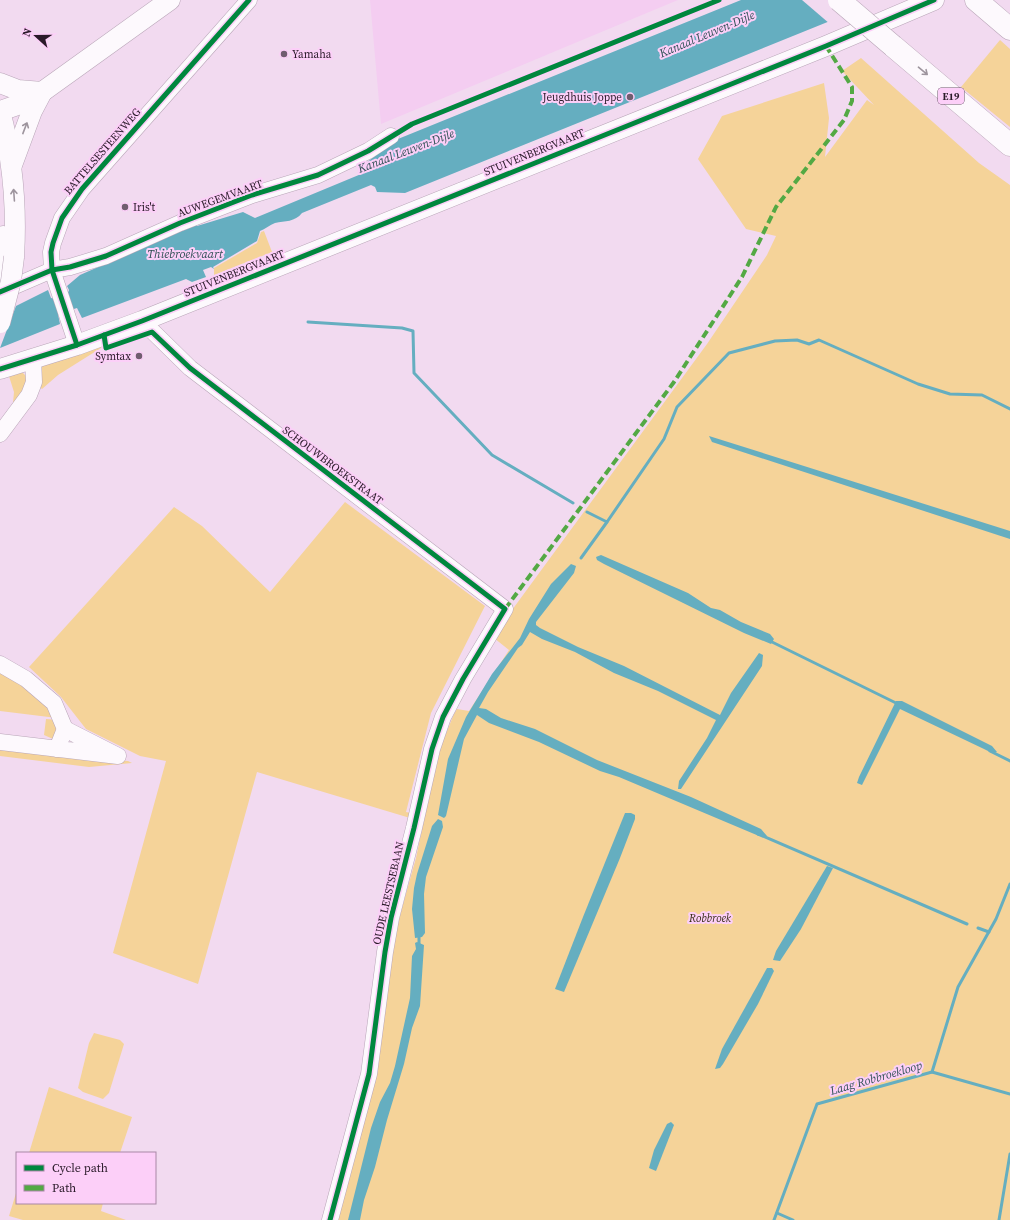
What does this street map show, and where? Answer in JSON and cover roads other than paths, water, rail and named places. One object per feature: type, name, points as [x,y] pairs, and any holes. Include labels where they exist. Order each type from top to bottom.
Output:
[{"type":"highway","name":"E19","points":[[839,0],[1010,145]]},
{"type":"highway","points":[[981,4],[1010,29]]},
{"type":"main road","points":[[5,265],[16,225],[12,165],[0,111],[26,102],[42,92],[170,0]]},
{"type":"main road","name":"STUIVENBERGVAART","points":[[0,369],[77,345],[142,321],[819,49],[934,0]]},
{"type":"main road","points":[[0,83],[18,90],[42,92]]},
{"type":"main road","points":[[12,165],[29,118],[42,92]]},
{"type":"main road","points":[[0,187],[5,265],[11,281],[0,323]]},
{"type":"street","name":"BATTELSESTEENWEG","points":[[77,345],[54,275],[53,243],[67,208],[82,189],[249,0]]},
{"type":"street","name":"AUWEGEMVAART","points":[[0,292],[54,275],[70,267],[106,256],[226,205],[318,175],[368,151],[392,136]]},
{"type":"street","name":"SCHOUWBROEKSTRAAT","points":[[142,321],[190,368],[505,609]]},
{"type":"street","points":[[0,434],[28,395],[34,382],[33,359]]},
{"type":"street","name":"OUDE LEESTSEBAAN","points":[[330,1220],[369,1074],[391,918],[432,749],[443,717],[505,609]]},
{"type":"street","points":[[0,664],[26,680],[54,703],[65,728],[118,756],[0,742]]},
{"type":"street","points":[[57,749],[65,728]]},
{"type":"water","points":[[741,0],[882,0],[405,193],[377,192],[375,187],[371,185],[302,213],[293,220],[275,223],[260,231],[257,241],[213,267],[214,269],[211,267],[203,270],[206,277],[192,282],[186,279],[82,318],[77,308],[58,314],[60,324],[0,348],[16,306],[48,290],[51,298],[56,299],[67,295],[69,290],[67,286],[80,275],[196,224],[197,226],[243,212],[255,218],[366,172],[365,164],[393,141]]},
{"type":"water","points":[[709,436],[1010,531],[1010,539],[712,442]]},
{"type":"water","points":[[601,555],[688,593],[711,608],[720,610],[741,622],[770,634],[774,639],[771,644],[744,633],[604,564],[597,560],[596,557]]},
{"type":"water","points":[[571,564],[576,566],[574,573],[536,622],[536,625],[540,628],[578,647],[624,666],[720,715],[731,693],[759,653],[763,655],[762,666],[681,789],[678,789],[679,781],[707,738],[716,720],[658,691],[614,673],[575,652],[542,639],[530,632],[488,692],[479,708],[486,709],[501,718],[535,729],[597,760],[691,797],[761,829],[767,836],[759,836],[619,777],[600,771],[539,742],[489,723],[477,715],[464,739],[446,816],[444,818],[438,815],[448,759],[466,717],[492,674],[520,638],[529,619],[551,584]]},
{"type":"water","points":[[896,701],[902,701],[992,746],[997,752],[992,753],[900,709],[862,785],[857,783]]},
{"type":"water","points":[[625,813],[635,815],[635,819],[620,858],[564,992],[555,989],[583,917]]},
{"type":"water","points":[[438,819],[442,821],[443,827],[426,877],[424,894],[425,933],[422,937],[415,938],[412,909],[414,888],[432,826]]},
{"type":"water","points":[[827,866],[833,868],[801,929],[780,961],[773,960],[776,951]]},
{"type":"water","points":[[417,942],[424,945],[420,1006],[412,1028],[404,1064],[375,1167],[364,1200],[360,1220],[348,1220],[371,1128],[380,1102],[390,1083],[395,1066],[410,998],[412,956],[416,949],[415,943]]},
{"type":"water","points":[[767,968],[772,968],[774,971],[758,1004],[723,1064],[720,1068],[715,1069],[722,1049]]},
{"type":"water","points":[[671,1122],[674,1125],[656,1171],[649,1168],[654,1150],[667,1124]]},
{"type":"waterway","points":[[308,322],[402,328],[413,331],[414,373],[492,455],[573,503]]},
{"type":"waterway","points":[[587,512],[607,522],[664,439],[677,407],[729,353],[775,341],[797,340],[809,344],[819,340],[918,384],[950,394],[982,395],[1010,409]]},
{"type":"waterway","points":[[581,558],[607,522]]},
{"type":"waterway","points":[[770,641],[898,704]]},
{"type":"waterway","points":[[990,751],[1010,761]]},
{"type":"waterway","points":[[758,834],[967,924]]},
{"type":"waterway","name":"Laag Robbroekloop","points":[[774,1220],[817,1104],[932,1072],[958,987],[996,919],[1010,884]]},
{"type":"waterway","points":[[978,928],[989,932]]},
{"type":"waterway","points":[[419,934],[419,946]]},
{"type":"waterway","points":[[932,1072],[1010,1094]]},
{"type":"waterway","points":[[999,1220],[1010,1154]]},
{"type":"waterway","points":[[777,1213],[793,1220]]},
{"type":"place","name":"Yamaha","points":[[284,54]]},
{"type":"place","name":"Jeugdhuis Joppe","points":[[630,97]]},
{"type":"place","name":"Iris't","points":[[125,207]]},
{"type":"place","name":"Symtax","points":[[139,356]]},
{"type":"water label","name":"Kanaal Leuven-Dijle","points":[[707,34]]},
{"type":"water label","name":"Kanaal Leuven-Dijle","points":[[406,151]]},
{"type":"water label","name":"Thiebroekvaart","points":[[185,254]]},
{"type":"park label","name":"Robbroek","points":[[710,918]]}]
